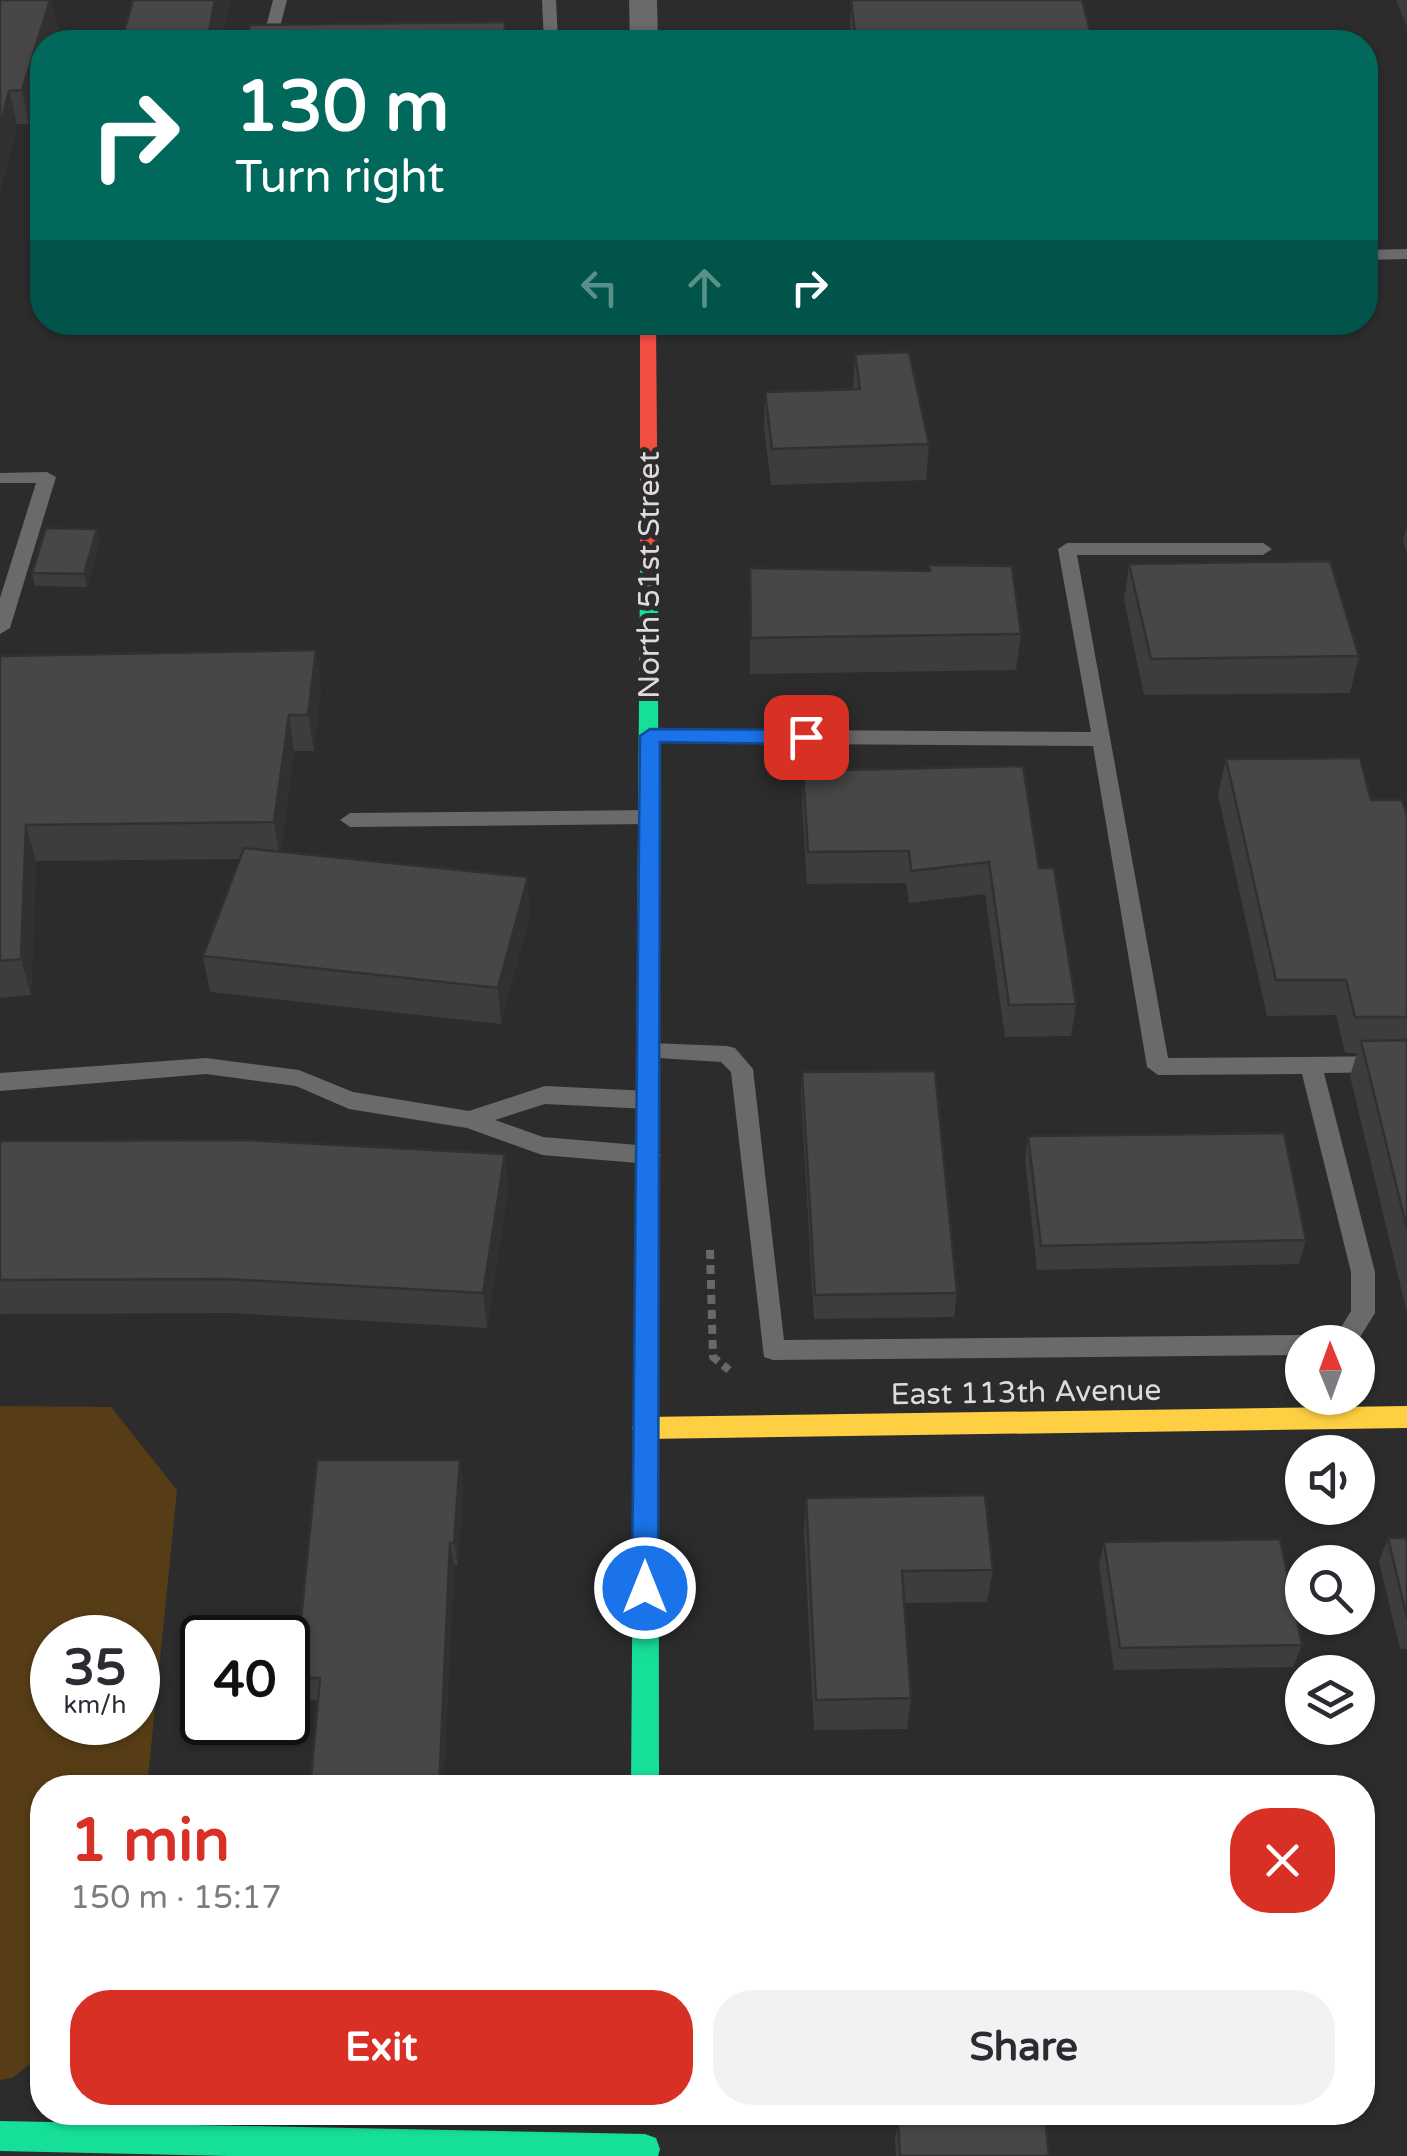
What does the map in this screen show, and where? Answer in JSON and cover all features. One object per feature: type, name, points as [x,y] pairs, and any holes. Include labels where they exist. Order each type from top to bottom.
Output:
[{"type":"street","points":[[643,0],[644,30]]},
{"type":"street","name":"North 51st Street","points":[[645,1775],[650,1051],[648,335]]},
{"type":"street","name":"East 113th Avenue","points":[[645,1428],[1407,1417]]},
{"type":"street","points":[[0,2136],[645,2139]]},
{"type":"lane","points":[[273,30],[280,0]]},
{"type":"lane","points":[[549,0],[550,30]]},
{"type":"lane","points":[[1378,255],[1407,254]]},
{"type":"lane","points":[[0,478],[47,477],[0,628]]},
{"type":"lane","points":[[1263,549],[1067,549],[1158,1067],[1407,1064]]},
{"type":"lane","points":[[650,736],[1102,739]]},
{"type":"lane","points":[[350,820],[650,816]]},
{"type":"lane","points":[[650,1051],[726,1054],[742,1069],[773,1350],[1285,1345]]},
{"type":"lane","points":[[1311,1065],[1363,1272],[1363,1312],[1355,1325]]},
{"type":"lane","points":[[0,1082],[206,1066],[299,1078],[349,1100],[470,1120],[542,1146],[648,1155]]},
{"type":"lane","points":[[470,1120],[545,1095],[649,1100]]},
{"type":"path","points":[[710,1234],[712,1357],[734,1374]]},
{"type":"shaded area","points":[[0,1406],[111,1407],[177,1490],[160,1658],[160,1615],[30,1615],[30,1745],[151,1745],[148,1775],[30,1775],[30,2064],[12,2078],[0,2080]]},
{"type":"building","points":[[0,0],[50,0],[41,30],[30,30],[30,64],[22,90],[9,91],[0,127]]},
{"type":"building","points":[[133,0],[215,0],[209,30],[125,30]]},
{"type":"building","points":[[851,0],[1082,0],[1090,30],[855,30]]},
{"type":"building","points":[[505,22],[505,30],[249,30],[250,25]]},
{"type":"building","points":[[909,352],[929,444],[772,449],[765,392],[860,389],[855,354]]},
{"type":"building","points":[[46,528],[97,529],[84,574],[32,573]]},
{"type":"building","points":[[1330,561],[1359,656],[1151,659],[1129,564]]},
{"type":"building","points":[[929,565],[1012,566],[1021,634],[751,638],[750,568],[930,571]]},
{"type":"building","points":[[316,650],[308,715],[289,715],[274,822],[26,825],[21,959],[0,961],[0,656]]},
{"type":"building","points":[[1360,758],[1371,800],[1402,800],[1407,816],[1407,1017],[1355,1017],[1346,980],[1276,980],[1226,759]]},
{"type":"building","points":[[1023,766],[1039,868],[1054,868],[1076,1004],[1009,1005],[989,862],[911,871],[909,851],[808,852],[803,771]]},
{"type":"building","points":[[244,848],[528,877],[498,988],[203,956]]},
{"type":"building","points":[[1407,1040],[1407,1229],[1361,1041]]},
{"type":"building","points":[[935,1071],[957,1293],[815,1295],[802,1072]]},
{"type":"building","points":[[1284,1133],[1306,1240],[1041,1246],[1028,1136]]},
{"type":"building","points":[[246,1140],[505,1154],[483,1293],[224,1279],[0,1280],[0,1141]]},
{"type":"building","points":[[317,1460],[460,1460],[454,1543],[450,1543],[440,1775],[311,1775],[320,1678],[310,1678],[310,1615],[301,1615]]},
{"type":"building","points":[[985,1495],[993,1570],[902,1571],[911,1698],[816,1700],[806,1498]]},
{"type":"building","points":[[1388,1538],[1407,1538],[1407,1618]]},
{"type":"building","points":[[1280,1539],[1285,1563],[1285,1635],[1300,1635],[1302,1645],[1120,1648],[1104,1542]]},
{"type":"building","points":[[898,2125],[1046,2125],[1049,2156],[900,2156]]},
{"type":"traffic: fast","points":[[645,1775],[649,564]]},
{"type":"traffic: fast","points":[[0,2136],[645,2149]]},
{"type":"traffic: slow","points":[[645,1428],[1407,1417]]},
{"type":"traffic: jam","points":[[648,335],[649,564]]},
{"type":"route","points":[[645,1588],[650,736],[806,737]]}]
